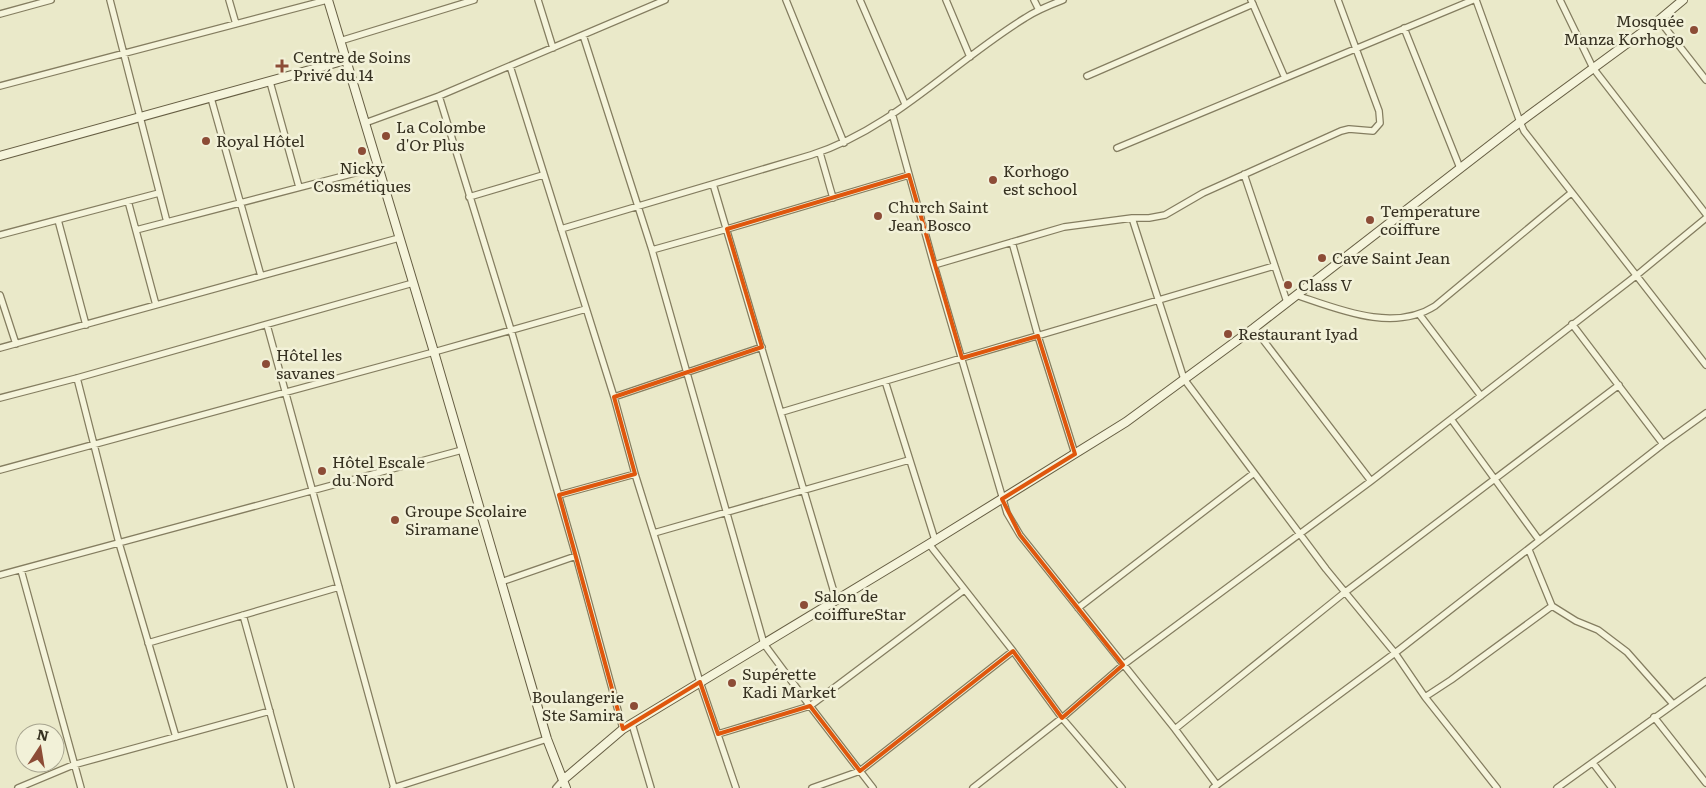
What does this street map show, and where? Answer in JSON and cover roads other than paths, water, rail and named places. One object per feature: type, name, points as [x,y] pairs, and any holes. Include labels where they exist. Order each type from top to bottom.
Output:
[{"type":"street","points":[[0,14],[51,0]]},
{"type":"street","points":[[110,0],[167,222]]},
{"type":"street","points":[[230,0],[236,24]]},
{"type":"street","points":[[0,86],[327,0],[434,352],[547,739],[566,788]]},
{"type":"street","points":[[340,41],[474,0]]},
{"type":"street","points":[[538,0],[553,48]]},
{"type":"street","points":[[365,123],[439,96],[665,0]]},
{"type":"street","points":[[786,0],[844,144]]},
{"type":"street","points":[[860,0],[905,104]]},
{"type":"street","points":[[946,0],[970,57]]},
{"type":"street","points":[[1034,0],[1039,10]]},
{"type":"street","points":[[561,229],[844,144],[905,104],[1024,18],[1063,0]]},
{"type":"street","points":[[934,265],[1064,227],[1165,215],[1203,193],[1341,131],[1350,129],[1373,131],[1381,117],[1380,111],[1338,0]]},
{"type":"street","points":[[1117,148],[1475,0],[1520,122],[1531,141],[1706,365]]},
{"type":"street","points":[[1560,0],[1593,68],[1706,214]]},
{"type":"street","points":[[556,788],[624,729],[1126,422],[1254,328],[1520,122],[1658,20],[1682,0]]},
{"type":"street","points":[[1087,76],[1252,2],[1285,78]]},
{"type":"street","points":[[1658,20],[1706,80]]},
{"type":"street","points":[[1404,28],[1460,168]]},
{"type":"street","points":[[583,35],[652,250],[764,644],[873,788]]},
{"type":"street","points":[[0,156],[346,60]]},
{"type":"street","points":[[510,66],[614,397],[635,474],[700,682],[736,788]]},
{"type":"street","points":[[270,82],[299,187]]},
{"type":"street","points":[[439,96],[511,330],[624,729]]},
{"type":"street","points":[[211,98],[261,276]]},
{"type":"street","points":[[892,113],[934,265],[1007,514],[1020,535],[1176,729],[1215,786],[1395,653],[1706,413]]},
{"type":"street","points":[[820,152],[832,198]]},
{"type":"street","points":[[136,230],[378,167]]},
{"type":"street","points":[[1244,174],[1287,302]]},
{"type":"street","points":[[652,250],[909,175]]},
{"type":"street","points":[[469,197],[543,176]]},
{"type":"street","points":[[713,184],[782,412],[836,600]]},
{"type":"street","points":[[0,234],[159,193]]},
{"type":"street","points":[[1296,295],[1360,314],[1396,318],[1419,314],[1435,306],[1572,193]]},
{"type":"street","points":[[128,201],[156,305]]},
{"type":"street","points":[[1132,218],[1184,379],[1344,593],[1395,653],[1425,697],[1497,788]]},
{"type":"street","points":[[974,788],[1062,718],[1123,665],[1300,535],[1451,420],[1706,218]]},
{"type":"street","points":[[58,220],[86,325]]},
{"type":"street","points":[[0,348],[400,238]]},
{"type":"street","points":[[1012,242],[1038,336],[1075,454]]},
{"type":"street","points":[[782,412],[1274,266]]},
{"type":"street","points":[[0,398],[78,378],[413,283]]},
{"type":"street","points":[[0,295],[16,344]]},
{"type":"street","points":[[0,470],[586,309]]},
{"type":"street","points":[[1419,314],[1480,396]]},
{"type":"street","points":[[1572,324],[1664,444]]},
{"type":"street","points":[[267,325],[394,788],[547,739]]},
{"type":"street","points":[[1254,328],[1371,481]]},
{"type":"street","points":[[614,397],[762,347]]},
{"type":"street","points":[[78,378],[119,543],[176,737]]},
{"type":"street","points":[[885,381],[932,542],[964,590],[1013,651],[1062,718],[1122,788]]},
{"type":"street","points":[[1176,729],[1344,593],[1619,385]]},
{"type":"street","points":[[1451,420],[1540,540]]},
{"type":"street","points":[[0,575],[462,450]]},
{"type":"street","points":[[654,533],[909,460]]},
{"type":"street","points":[[1078,608],[1254,473]]},
{"type":"street","points":[[559,495],[635,474]]},
{"type":"street","points":[[1529,550],[1552,606],[1576,621],[1598,630],[1627,652],[1673,704]]},
{"type":"street","points":[[501,582],[576,556]]},
{"type":"street","points":[[21,570],[73,765],[81,788]]},
{"type":"street","points":[[148,643],[339,587]]},
{"type":"street","points":[[718,734],[810,706],[964,590]]},
{"type":"street","points":[[1425,697],[1552,606]]},
{"type":"street","points":[[243,615],[291,788]]},
{"type":"street","points":[[812,788],[860,771],[1013,651]]},
{"type":"street","points":[[1557,788],[1706,681]]},
{"type":"street","points":[[18,788],[73,765],[270,711]]},
{"type":"street","points":[[1654,717],[1706,783]]},
{"type":"street","points":[[632,724],[651,788]]},
{"type":"street","points":[[1593,763],[1612,788]]},
{"type":"place","name":"Mosquée Manza Korhogo","points":[[1694,30]]},
{"type":"place","name":"Centre de Soins Privé du 14","points":[[282,66]]},
{"type":"place","name":"La Colombe d'Or Plus","points":[[386,136]]},
{"type":"place","name":"Royal Hôtel","points":[[206,141]]},
{"type":"place","name":"Nicky Cosmétiques","points":[[362,151]]},
{"type":"place","name":"Korhogo est school","points":[[993,180]]},
{"type":"place","name":"Church Saint Jean Bosco","points":[[878,216]]},
{"type":"place","name":"Temperature coiffure","points":[[1370,220]]},
{"type":"place","name":"Cave Saint Jean","points":[[1322,258]]},
{"type":"place","name":"Class V","points":[[1288,285]]},
{"type":"place","name":"Restaurant Iyad","points":[[1228,334]]},
{"type":"place","name":"Hôtel les savanes","points":[[266,364]]},
{"type":"place","name":"Hôtel Escale du Nord","points":[[322,471]]},
{"type":"place","name":"Groupe Scolaire Siramane","points":[[395,520]]},
{"type":"place","name":"Salon de coiffureStar","points":[[804,605]]},
{"type":"place","name":"Supérette Kadi Market","points":[[732,683]]},
{"type":"place","name":"Boulangerie Ste Samira","points":[[634,706]]}]
